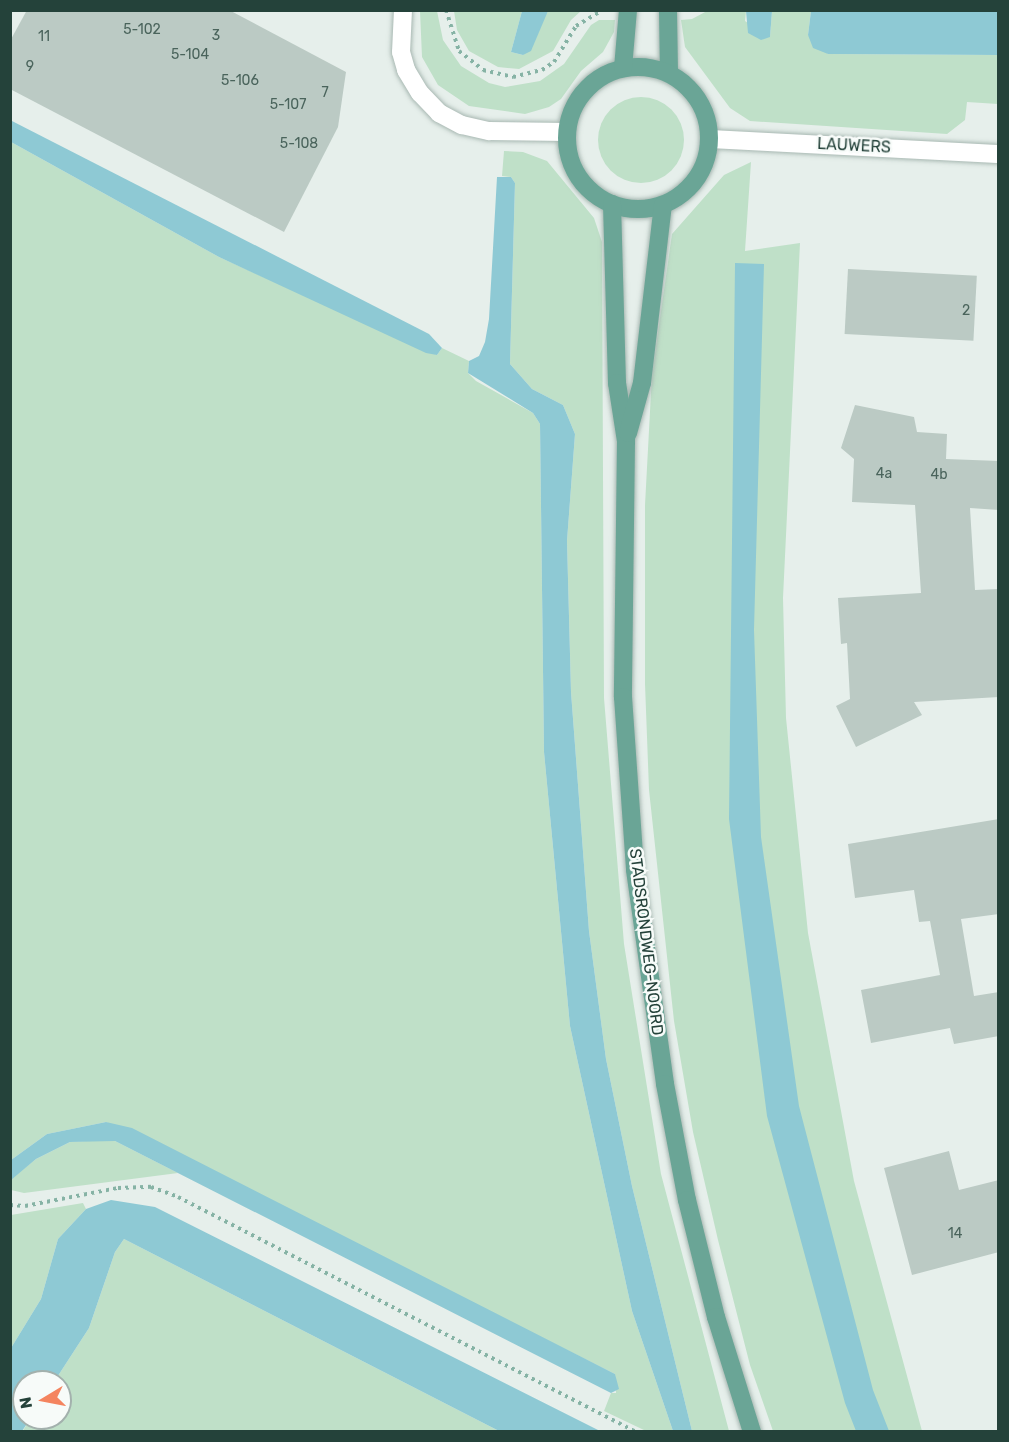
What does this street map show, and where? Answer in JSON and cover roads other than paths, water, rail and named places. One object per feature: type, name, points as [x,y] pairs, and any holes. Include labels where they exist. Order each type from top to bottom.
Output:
[{"type":"main road","points":[[668,10],[669,73]]},
{"type":"main road","points":[[622,68],[628,11]]},
{"type":"main road","points":[[645,66],[669,73],[689,88],[704,111],[710,139],[704,166],[687,190],[663,205],[638,209],[612,204],[587,187],[571,162],[567,132],[576,103],[595,81],[622,68],[645,66]]},
{"type":"main road","name":"STADSRONDWEG-NOORD","points":[[612,204],[617,383],[626,441],[623,697],[635,870],[665,1084],[687,1200],[716,1317],[752,1431]]},
{"type":"main road","name":"STADSRONDWEG-NOORD","points":[[626,441],[642,382],[663,205]]},
{"type":"street","points":[[403,10],[401,52],[406,70],[420,93],[440,113],[462,125],[489,131],[567,132]]},
{"type":"street","name":"LAUWERS","points":[[710,139],[999,154]]},
{"type":"water","points":[[522,11],[548,11],[531,51],[523,55],[511,52]]},
{"type":"water","points":[[746,11],[772,11],[770,37],[761,40],[748,33]]},
{"type":"water","points":[[811,11],[998,11],[998,55],[828,54],[813,48],[808,35]]},
{"type":"water","points":[[10,120],[429,334],[442,348],[437,355],[426,353],[219,257],[11,142]]},
{"type":"water","points":[[497,177],[511,177],[515,183],[510,364],[532,389],[563,405],[575,434],[567,541],[571,692],[589,931],[606,1059],[632,1186],[692,1431],[673,1431],[632,1311],[570,1026],[544,752],[540,424],[533,413],[468,373],[469,361],[479,356],[485,342],[489,319]]},
{"type":"water","points":[[735,263],[764,264],[754,630],[761,837],[799,1106],[873,1390],[889,1431],[856,1431],[845,1403],[767,1116],[729,819]]},
{"type":"water","points":[[106,1122],[132,1128],[615,1374],[619,1389],[611,1393],[115,1141],[70,1142],[36,1159],[11,1180],[11,1160],[47,1134]]},
{"type":"water","points":[[111,1200],[155,1207],[600,1431],[499,1431],[124,1239],[115,1252],[89,1328],[62,1370],[12,1370],[12,1430],[23,1430],[11,1431],[11,1348],[41,1299],[58,1239],[86,1209]]}]
